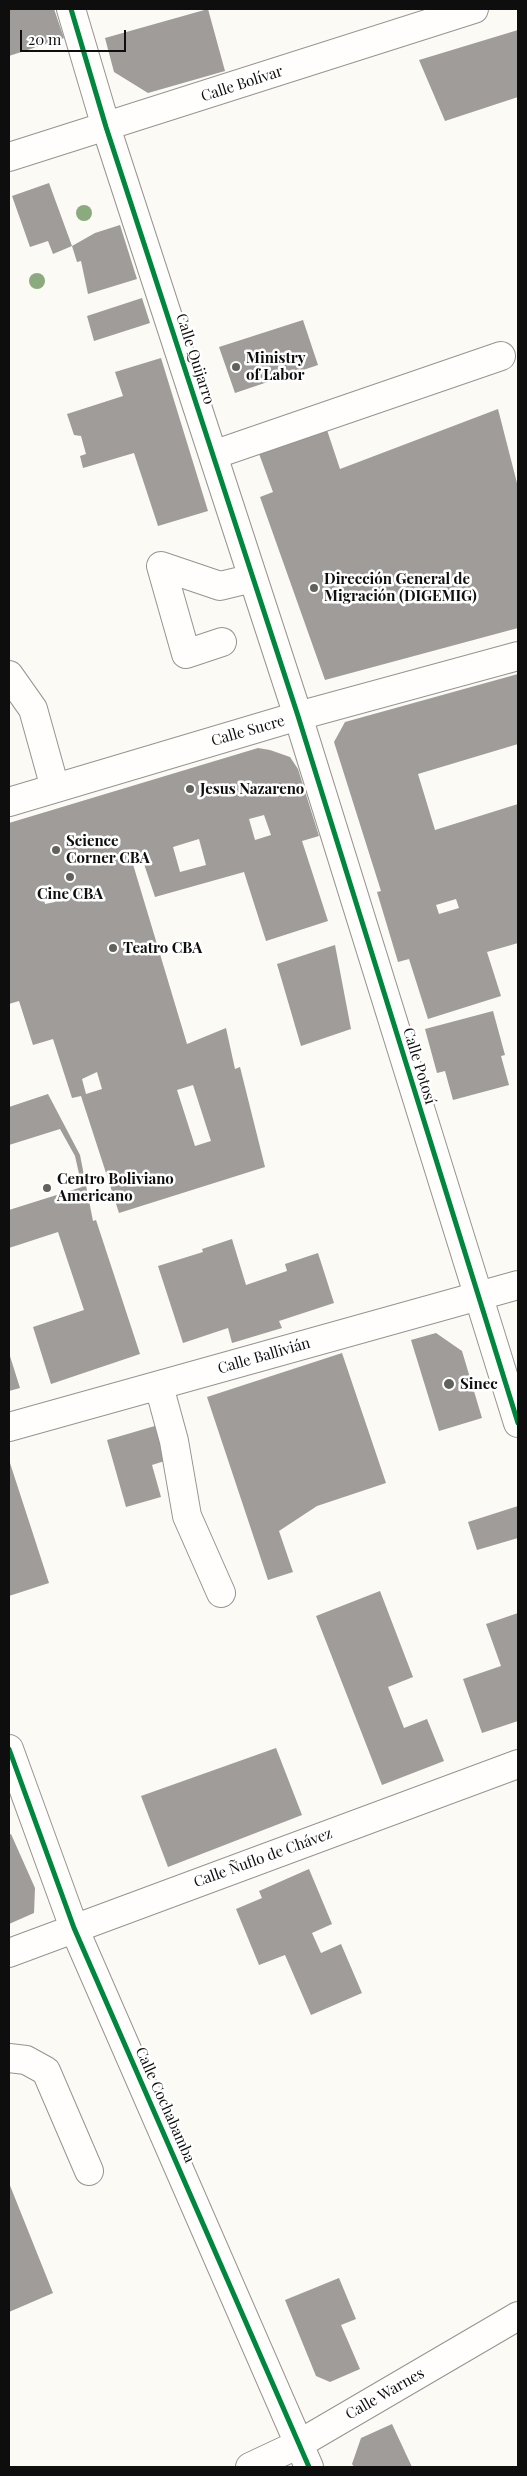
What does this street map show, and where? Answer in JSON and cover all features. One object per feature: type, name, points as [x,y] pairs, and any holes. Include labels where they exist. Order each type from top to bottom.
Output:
[{"type":"street","name":"Calle Quijarro","points":[[71,9],[106,127],[298,716]]},
{"type":"street","name":"Calle Bolívar","points":[[9,157],[474,9]]},
{"type":"street","points":[[213,455],[501,356]]},
{"type":"street","points":[[222,642],[186,654],[161,566],[220,586],[253,578]]},
{"type":"street","name":"Calle Sucre","points":[[9,802],[298,716],[518,656]]},
{"type":"street","points":[[9,675],[33,708],[54,788]]},
{"type":"street","name":"Calle Potosí","points":[[298,716],[518,1423]]},
{"type":"street","name":"Calle Ballivián","points":[[9,1427],[518,1284]]},
{"type":"street","points":[[159,1386],[174,1442],[187,1516],[221,1593]]},
{"type":"street","name":"Calle Cochabamba","points":[[9,1749],[74,1928],[304,2456]]},
{"type":"street","name":"Calle Ñuflo de Chávez","points":[[9,1953],[518,1764]]},
{"type":"street","points":[[9,2058],[26,2060],[46,2072],[89,2171]]},
{"type":"street","name":"Calle Warnes","points":[[250,2467],[304,2456],[518,2316]]},
{"type":"building","points":[[9,9],[54,9],[64,38],[9,56]]},
{"type":"building","points":[[208,9],[225,71],[148,93],[114,72],[105,38]]},
{"type":"building","points":[[518,30],[518,97],[445,121],[419,60]]},
{"type":"building","points":[[49,183],[72,246],[53,254],[48,241],[30,247],[12,196]]},
{"type":"building","points":[[120,225],[137,279],[88,294],[81,261],[77,262],[72,246],[95,233]]},
{"type":"building","points":[[142,298],[150,323],[94,341],[87,316]]},
{"type":"building","points":[[303,320],[318,365],[235,393],[219,347]]},
{"type":"building","points":[[161,358],[208,511],[158,526],[134,453],[83,468],[80,456],[86,454],[81,436],[74,435],[67,414],[123,396],[115,372]]},
{"type":"building","points":[[498,409],[518,487],[518,628],[325,680],[260,497],[273,492],[258,451],[326,427],[340,469]]},
{"type":"building","points":[[518,674],[518,744],[418,774],[435,830],[518,804],[518,943],[487,952],[501,996],[428,1019],[409,959],[398,962],[377,892],[381,891],[334,742],[345,722]],"holes":[[[456,899],[459,908],[439,914],[436,905]]]},
{"type":"building","points":[[258,748],[290,757],[298,769],[319,836],[302,841],[328,921],[266,941],[244,872],[155,897],[142,858],[132,861],[187,1044],[226,1028],[235,1069],[240,1067],[265,1167],[119,1213],[81,1096],[72,1098],[53,1039],[33,1045],[19,1001],[9,1004],[9,823]],"holes":[[[264,815],[271,835],[255,840],[249,819]],[[199,839],[206,865],[180,872],[173,847]],[[50,886],[55,902],[45,904],[41,888]],[[97,1072],[102,1089],[86,1094],[82,1079]],[[193,1085],[211,1141],[195,1146],[177,1090]]]},
{"type":"building","points":[[335,945],[351,1029],[301,1046],[277,964]]},
{"type":"building","points":[[493,1011],[505,1055],[501,1056],[509,1085],[453,1100],[445,1071],[437,1073],[425,1029]]},
{"type":"building","points":[[48,1094],[80,1155],[93,1221],[96,1220],[140,1354],[51,1384],[33,1327],[84,1310],[58,1232],[9,1248],[9,1210],[82,1187],[75,1156],[60,1129],[9,1145],[9,1107]]},
{"type":"building","points":[[232,1239],[246,1285],[287,1271],[285,1264],[318,1253],[334,1303],[279,1321],[282,1328],[232,1343],[228,1328],[183,1343],[158,1266],[203,1252],[202,1249]]},
{"type":"building","name":"Sinec","points":[[436,1333],[462,1351],[482,1418],[439,1431],[411,1340]]},
{"type":"building","points":[[9,1353],[20,1388],[9,1391]]},
{"type":"building","points":[[342,1353],[386,1483],[317,1506],[279,1531],[293,1572],[268,1580],[207,1397]]},
{"type":"building","points":[[165,1423],[174,1458],[152,1465],[161,1497],[126,1507],[107,1440]]},
{"type":"building","points":[[9,1460],[49,1583],[9,1596]]},
{"type":"building","points":[[518,1506],[518,1538],[477,1550],[468,1522]]},
{"type":"building","points":[[380,1591],[413,1677],[388,1687],[404,1728],[427,1719],[444,1761],[382,1785],[316,1616]]},
{"type":"building","points":[[518,1613],[518,1721],[482,1733],[463,1679],[501,1666],[486,1624]]},
{"type":"building","points":[[276,1748],[302,1815],[168,1867],[141,1796]]},
{"type":"building","points":[[11,1834],[35,1888],[34,1913],[9,1924],[9,1835]]},
{"type":"building","points":[[309,1869],[332,1924],[312,1933],[321,1953],[341,1944],[362,1993],[311,2015],[285,1955],[259,1965],[236,1909],[262,1898],[259,1891]]},
{"type":"building","points":[[9,2183],[53,2293],[9,2312]]},
{"type":"building","points":[[339,2278],[356,2319],[341,2325],[360,2369],[330,2382],[316,2376],[285,2300]]},
{"type":"building","points":[[392,2424],[412,2467],[354,2467],[352,2464],[361,2438]]},
{"type":"cycle path","points":[[71,9],[106,127],[298,716],[518,1423]]},
{"type":"cycle path","points":[[9,1749],[74,1928],[309,2467]]},
{"type":"place","name":"Ministry of Labor","points":[[236,367]]},
{"type":"place","name":"Dirección General de Migración (DIGEMIG)","points":[[314,588]]},
{"type":"place","name":"Jesus Nazareno","points":[[190,789]]},
{"type":"place","name":"Science Corner CBA","points":[[56,850]]},
{"type":"place","name":"Cine CBA","points":[[70,877]]},
{"type":"place","name":"Teatro CBA","points":[[113,948]]},
{"type":"place","name":"Centro Boliviano Americano","points":[[47,1188]]},
{"type":"place","name":"Sinec","points":[[449,1384]]}]
